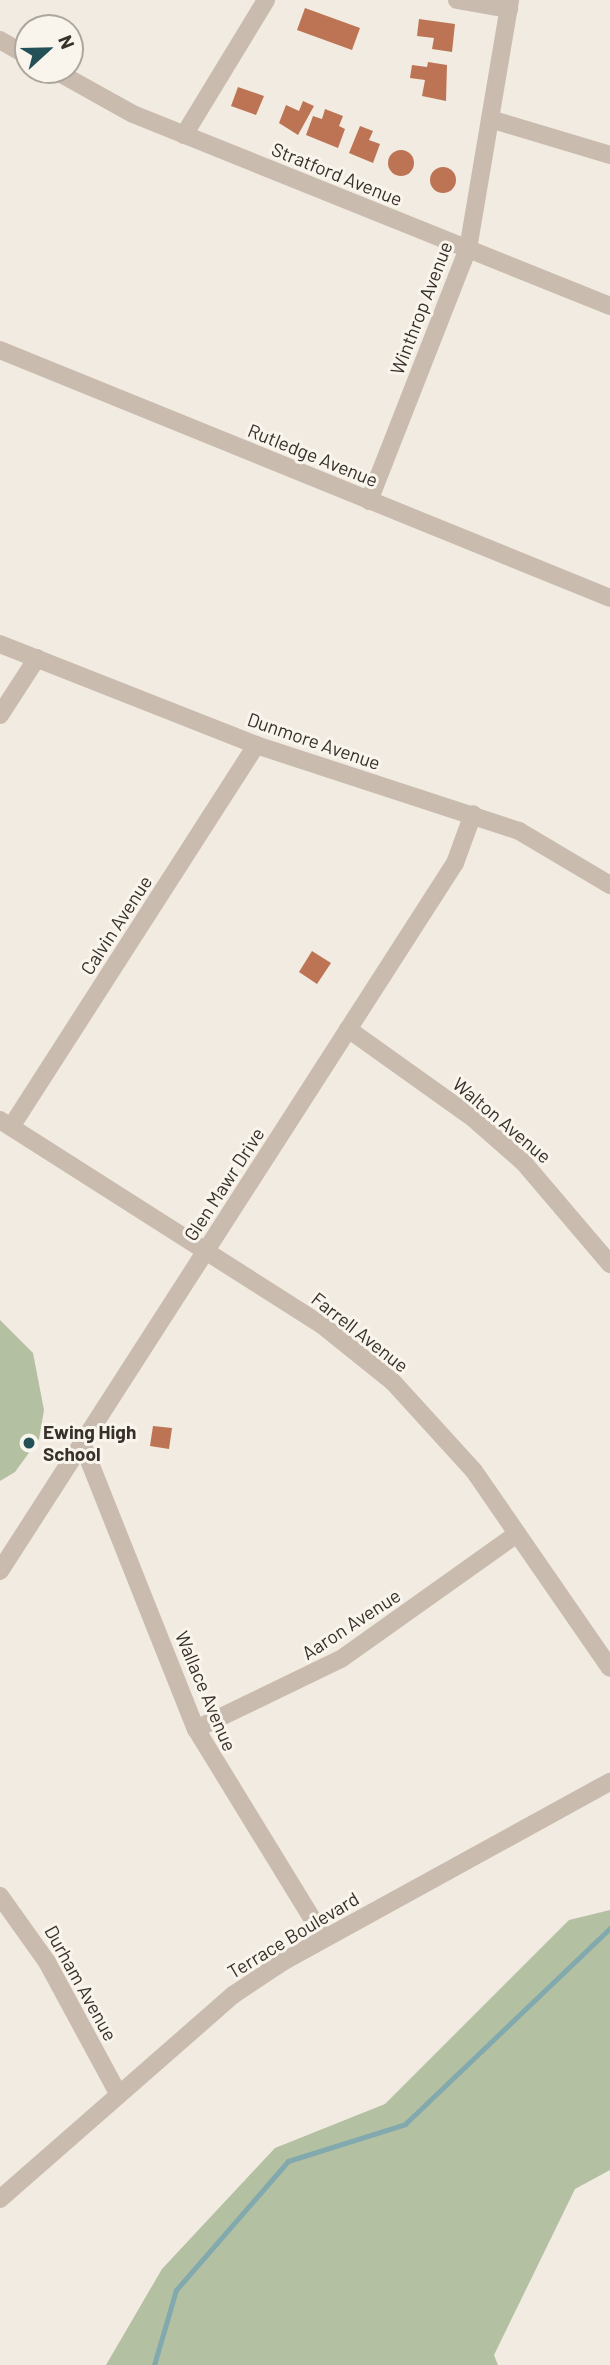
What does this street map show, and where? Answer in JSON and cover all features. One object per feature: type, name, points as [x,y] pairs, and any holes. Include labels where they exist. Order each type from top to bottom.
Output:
[{"type":"street","points":[[184,135],[266,0]]},
{"type":"street","points":[[457,0],[510,5]]},
{"type":"street","name":"Winthrop Avenue","points":[[369,501],[468,249],[510,5]]},
{"type":"street","name":"Stratford Avenue","points":[[82,84],[184,135],[610,306]]},
{"type":"street","points":[[490,119],[610,155]]},
{"type":"street","name":"Rutledge Avenue","points":[[0,350],[610,598]]},
{"type":"street","name":"Dunmore Avenue","points":[[0,644],[256,745],[473,814],[558,850],[610,885]]},
{"type":"street","points":[[0,715],[37,658]]},
{"type":"street","name":"Calvin Avenue","points":[[5,1124],[256,745]]},
{"type":"street","name":"Glen Mawr Drive","points":[[0,1572],[455,863],[473,814]]},
{"type":"street","name":"Walton Avenue","points":[[348,1029],[474,1119],[524,1163],[610,1264]]},
{"type":"street","name":"Farrell Avenue","points":[[5,1124],[322,1325],[393,1382],[474,1471],[610,1668]]},
{"type":"street","name":"Wallace Avenue","points":[[82,1443],[196,1728],[324,1938]]},
{"type":"street","name":"Aaron Avenue","points":[[196,1728],[341,1659],[517,1534]]},
{"type":"street","name":"Terrace Boulevard","points":[[0,2199],[233,1995],[324,1938],[610,1782]]},
{"type":"street","name":"Durham Avenue","points":[[0,1896],[47,1962],[119,2095]]},
{"type":"green space","points":[[0,1320],[33,1353],[44,1410],[39,1439],[15,1472],[0,1481]]},
{"type":"green space","points":[[610,1910],[610,2170],[575,2189],[494,2355],[498,2365],[106,2365],[162,2269],[275,2148],[385,2104],[569,1920]]},
{"type":"building","points":[[305,8],[360,28],[352,50],[297,30]]},
{"type":"building","points":[[419,19],[455,24],[452,52],[432,49],[434,38],[417,36]]},
{"type":"building","points":[[428,62],[447,65],[446,101],[422,96],[425,80],[410,78],[412,65],[427,67]]},
{"type":"building","points":[[238,87],[264,96],[256,115],[231,106]]},
{"type":"building","points":[[303,101],[314,106],[298,135],[279,123],[286,105],[299,111]]},
{"type":"building","points":[[325,109],[343,116],[339,126],[345,129],[338,148],[306,135],[313,116],[322,119]]},
{"type":"building","points":[[360,126],[373,131],[369,140],[380,144],[373,163],[349,153]]},
{"type":"building","points":[[401,150],[410,154],[414,163],[410,172],[401,176],[392,172],[388,163],[392,154]]},
{"type":"building","points":[[443,167],[452,171],[456,180],[452,189],[443,193],[434,189],[430,180],[434,171]]},
{"type":"building","points":[[312,951],[331,963],[317,984],[299,972]]},
{"type":"building","points":[[153,1426],[172,1428],[169,1449],[150,1446]]},
{"type":"waterway","points":[[154,2365],[176,2290],[288,2161],[405,2124],[610,1928]]},
{"type":"place","name":"Ewing High School","points":[[29,1443]]}]
